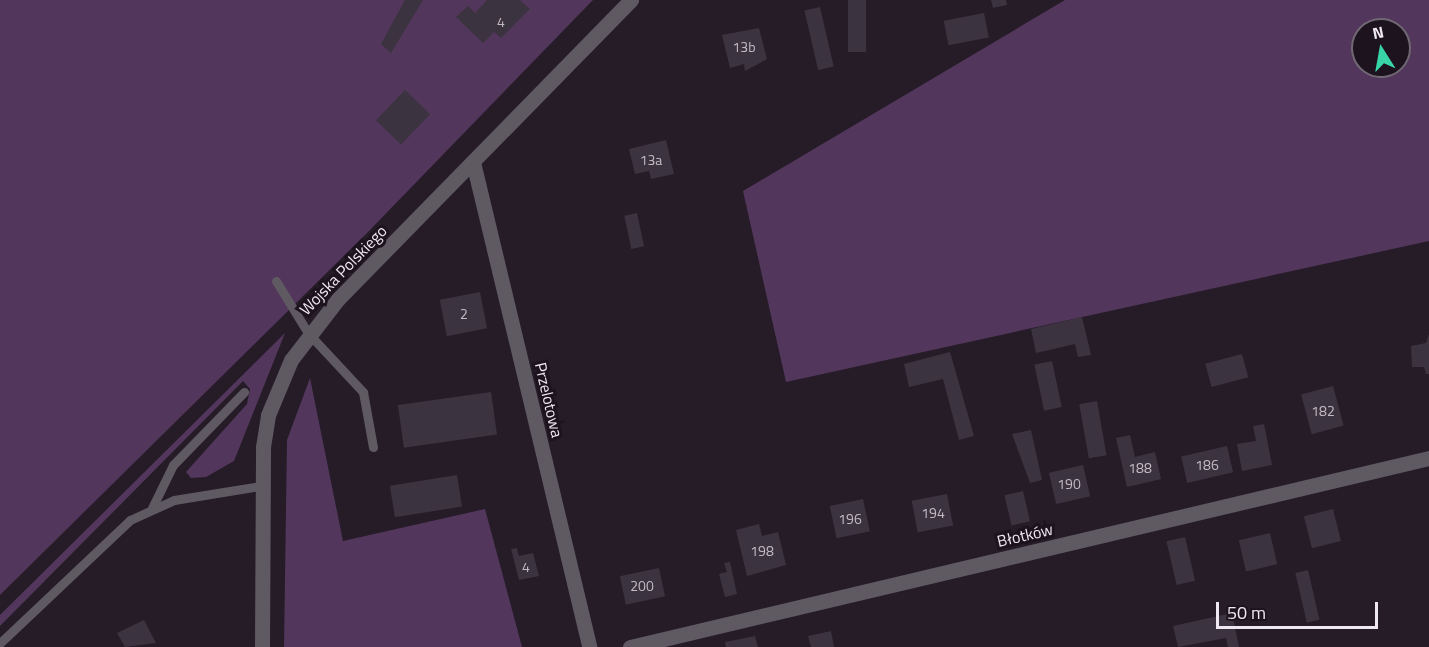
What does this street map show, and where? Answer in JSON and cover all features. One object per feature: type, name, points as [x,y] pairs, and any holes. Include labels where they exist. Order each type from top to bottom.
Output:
[{"type":"street","name":"Wojska Polskiego","points":[[262,647],[260,486],[268,415],[278,385],[308,333],[631,0]]},
{"type":"street","name":"Przelotowa","points":[[473,162],[590,647]]},
{"type":"street","name":"Błotków","points":[[630,647],[1429,458]]},
{"type":"lane","points":[[276,281],[308,333],[363,392],[373,447]]},
{"type":"lane","points":[[152,508],[173,465],[244,392]]},
{"type":"lane","points":[[0,643],[111,534],[152,508],[260,486]]},
{"type":"shaded area","points":[[0,0],[593,0],[366,234],[0,595]]},
{"type":"shaded area","points":[[1065,0],[1429,0],[1429,241],[786,382],[743,191]]},
{"type":"shaded area","points":[[285,333],[234,461],[206,477],[191,478],[186,472],[247,404],[250,389],[243,381],[0,626],[0,615]]},
{"type":"shaded area","points":[[310,378],[343,541],[485,509],[522,647],[284,647],[287,440]]},
{"type":"building","points":[[405,0],[423,0],[391,53],[381,44]]},
{"type":"building","points":[[487,0],[520,0],[530,9],[501,38],[494,32],[483,43],[456,17],[468,6],[475,13]]},
{"type":"building","points":[[848,0],[866,0],[866,52],[848,52]]},
{"type":"building","points":[[991,0],[1006,0],[1007,5],[993,8]]},
{"type":"building","points":[[820,7],[834,66],[818,70],[804,11]]},
{"type":"building","points":[[984,13],[989,38],[949,45],[944,21]]},
{"type":"building","points":[[759,28],[767,59],[745,71],[744,64],[730,68],[722,35]]},
{"type":"building","points":[[405,90],[430,114],[401,145],[376,120]]},
{"type":"building","points":[[666,140],[674,174],[651,179],[649,171],[635,174],[629,149]]},
{"type":"building","points":[[637,213],[644,246],[631,249],[624,216]]},
{"type":"building","points":[[480,292],[487,328],[447,336],[440,300]]},
{"type":"building","points":[[1082,317],[1091,355],[1078,357],[1075,344],[1036,353],[1031,329]]},
{"type":"building","points":[[1429,334],[1429,374],[1426,374],[1424,367],[1412,367],[1411,346],[1426,343]]},
{"type":"building","points":[[950,352],[974,436],[959,440],[943,379],[909,387],[904,364]]},
{"type":"building","points":[[1242,354],[1248,377],[1212,387],[1205,364]]},
{"type":"building","points":[[1052,361],[1062,407],[1044,411],[1034,365]]},
{"type":"building","points":[[1333,386],[1344,426],[1312,434],[1301,395]]},
{"type":"building","points":[[491,392],[497,435],[404,448],[398,405]]},
{"type":"building","points":[[1097,401],[1107,455],[1089,458],[1079,404]]},
{"type":"building","points":[[1264,424],[1272,465],[1242,471],[1237,444],[1256,441],[1253,426]]},
{"type":"building","points":[[1031,430],[1042,480],[1030,483],[1012,434]]},
{"type":"building","points":[[1130,435],[1135,457],[1155,452],[1161,479],[1127,487],[1116,438]]},
{"type":"building","points":[[1227,446],[1233,472],[1187,483],[1181,457]]},
{"type":"building","points":[[1083,465],[1090,496],[1056,504],[1049,473]]},
{"type":"building","points":[[457,475],[462,507],[395,517],[390,486]]},
{"type":"building","points":[[1023,491],[1030,521],[1011,525],[1004,495]]},
{"type":"building","points":[[947,494],[953,525],[918,532],[912,501]]},
{"type":"building","points":[[863,499],[870,531],[837,538],[830,506]]},
{"type":"building","points":[[1333,509],[1341,541],[1312,548],[1304,516]]},
{"type":"building","points":[[759,524],[762,536],[778,532],[786,565],[747,576],[736,530]]},
{"type":"building","points":[[1270,533],[1277,564],[1246,571],[1239,540]]},
{"type":"building","points":[[1185,537],[1195,581],[1177,585],[1166,541]]},
{"type":"building","points":[[517,548],[519,556],[533,553],[539,576],[519,580],[511,549]]},
{"type":"building","points":[[730,562],[737,594],[725,597],[719,574],[727,572],[724,563]]},
{"type":"building","points":[[659,568],[665,596],[626,605],[620,576]]},
{"type":"building","points":[[1308,570],[1319,620],[1307,623],[1295,573]]},
{"type":"building","points":[[1232,613],[1239,647],[1228,647],[1226,638],[1178,647],[1173,626]]},
{"type":"building","points":[[144,620],[156,643],[125,647],[117,633]]},
{"type":"building","points":[[831,631],[834,647],[811,647],[808,636]]},
{"type":"building","points":[[755,636],[758,647],[726,647],[725,642]]}]
